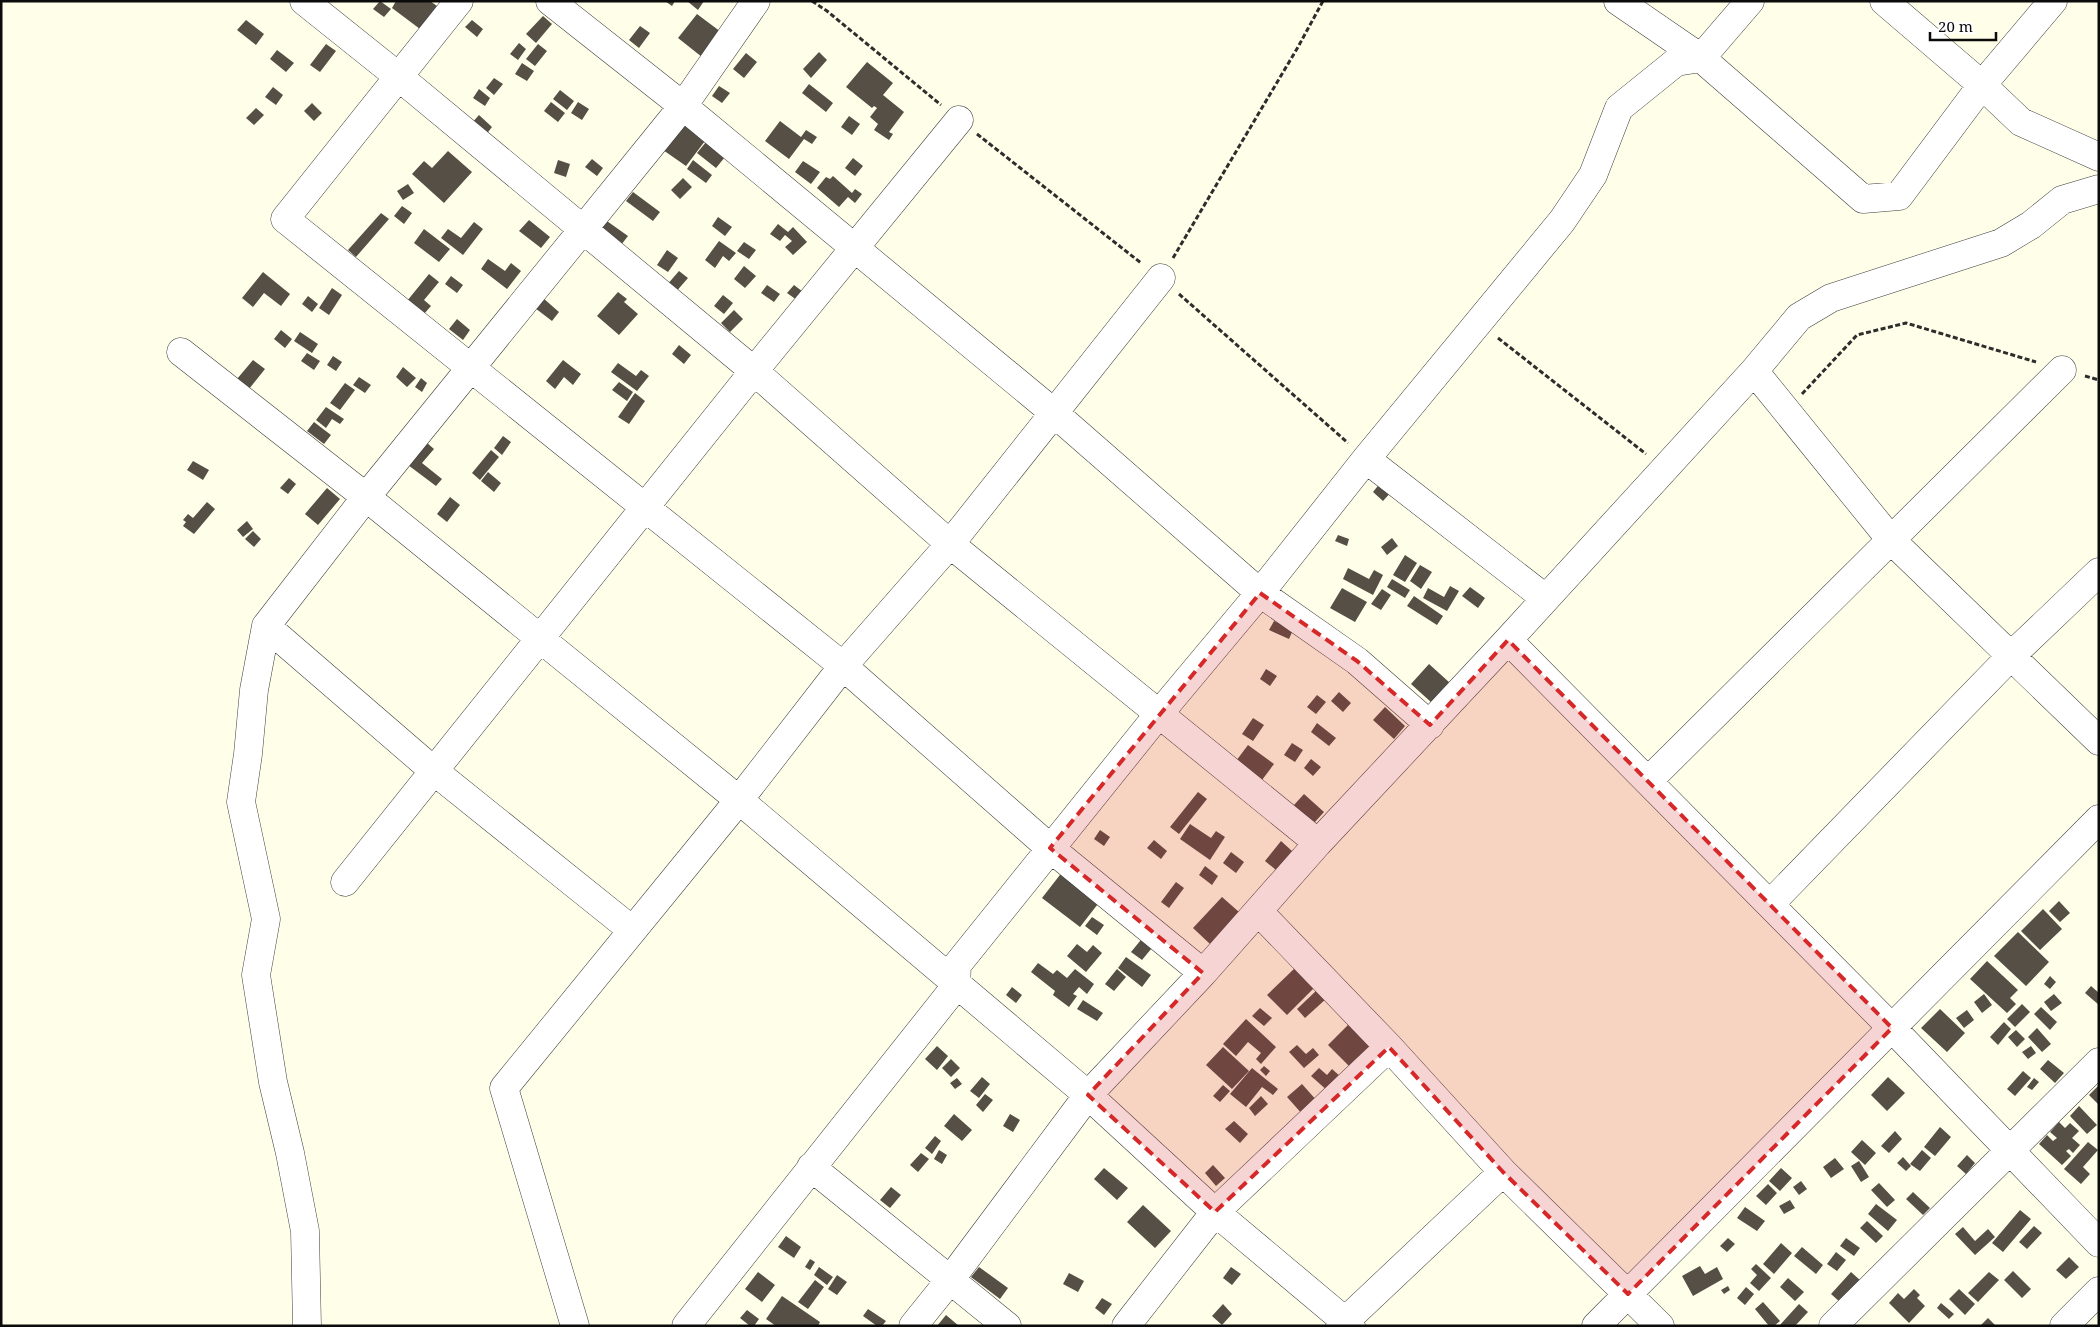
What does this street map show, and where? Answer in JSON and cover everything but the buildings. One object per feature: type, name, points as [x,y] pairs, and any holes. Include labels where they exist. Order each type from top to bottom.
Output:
[{"type":"street","points":[[304,1],[584,229],[754,371],[950,544],[1158,715],[1318,843]]},
{"type":"street","points":[[459,1],[285,219],[843,666],[1050,848],[1203,973]]},
{"type":"street","points":[[550,1],[684,106],[854,249],[1053,412],[1260,593],[1357,661],[1430,725]]},
{"type":"street","points":[[307,1326],[305,1231],[274,1082],[256,975],[266,919],[241,802],[254,690],[266,626],[366,496],[684,106],[756,1]]},
{"type":"street","points":[[1618,1],[1701,58],[1863,199],[1898,196],[1982,85],[2053,1]]},
{"type":"street","points":[[686,1326],[956,986],[957,965],[1158,715],[1260,593],[1366,459],[1562,222],[1593,175],[1619,108],[1676,62],[1701,58],[1750,1]]},
{"type":"street","points":[[1884,1],[1982,85],[2021,122],[2099,157]]},
{"type":"street","points":[[345,882],[754,371],[959,120]]},
{"type":"street","points":[[913,1326],[950,1280],[1088,1095],[1203,973],[1318,843],[1430,725],[1754,371],[1799,317],[1831,298],[2001,244],[2031,226],[2062,200],[2099,189]]},
{"type":"street","points":[[575,1326],[504,1088],[739,800],[843,666],[950,544],[1161,278]]},
{"type":"street","points":[[181,352],[366,496],[739,800],[956,986],[1088,1095],[1215,1212],[1345,1324],[1503,1172]]},
{"type":"street","points":[[1649,780],[2062,370]]},
{"type":"street","points":[[1754,371],[1891,540],[2099,741]]},
{"type":"street","points":[[1366,459],[1545,598]]},
{"type":"street","points":[[1770,904],[2012,655],[2099,572]]},
{"type":"street","points":[[266,626],[434,771],[632,930]]},
{"type":"street","points":[[1508,640],[1649,780],[2099,1243]]},
{"type":"street","points":[[1596,1326],[2099,819]]},
{"type":"street","points":[[1258,911],[1389,1048],[1503,1172],[1660,1326]]},
{"type":"street","points":[[1126,1326],[1215,1212],[1389,1048]]},
{"type":"street","points":[[1833,1326],[2099,1062]]},
{"type":"street","points":[[811,1167],[1006,1326]]},
{"type":"street","points":[[2064,1326],[2099,1291]]},
{"type":"path","points":[[812,1],[827,11],[959,120],[1161,278],[1366,459]]},
{"type":"path","points":[[1161,278],[1298,47],[1323,1]]},
{"type":"path","points":[[1479,323],[1664,469]]},
{"type":"path","points":[[1786,411],[1857,335],[1906,323],[2099,380]]},
{"type":"highlighted area","points":[[1260,593],[1357,661],[1430,725],[1508,640],[1892,1028],[1628,1294],[1503,1172],[1389,1047],[1215,1212],[1088,1095],[1203,973],[1050,848]]}]
